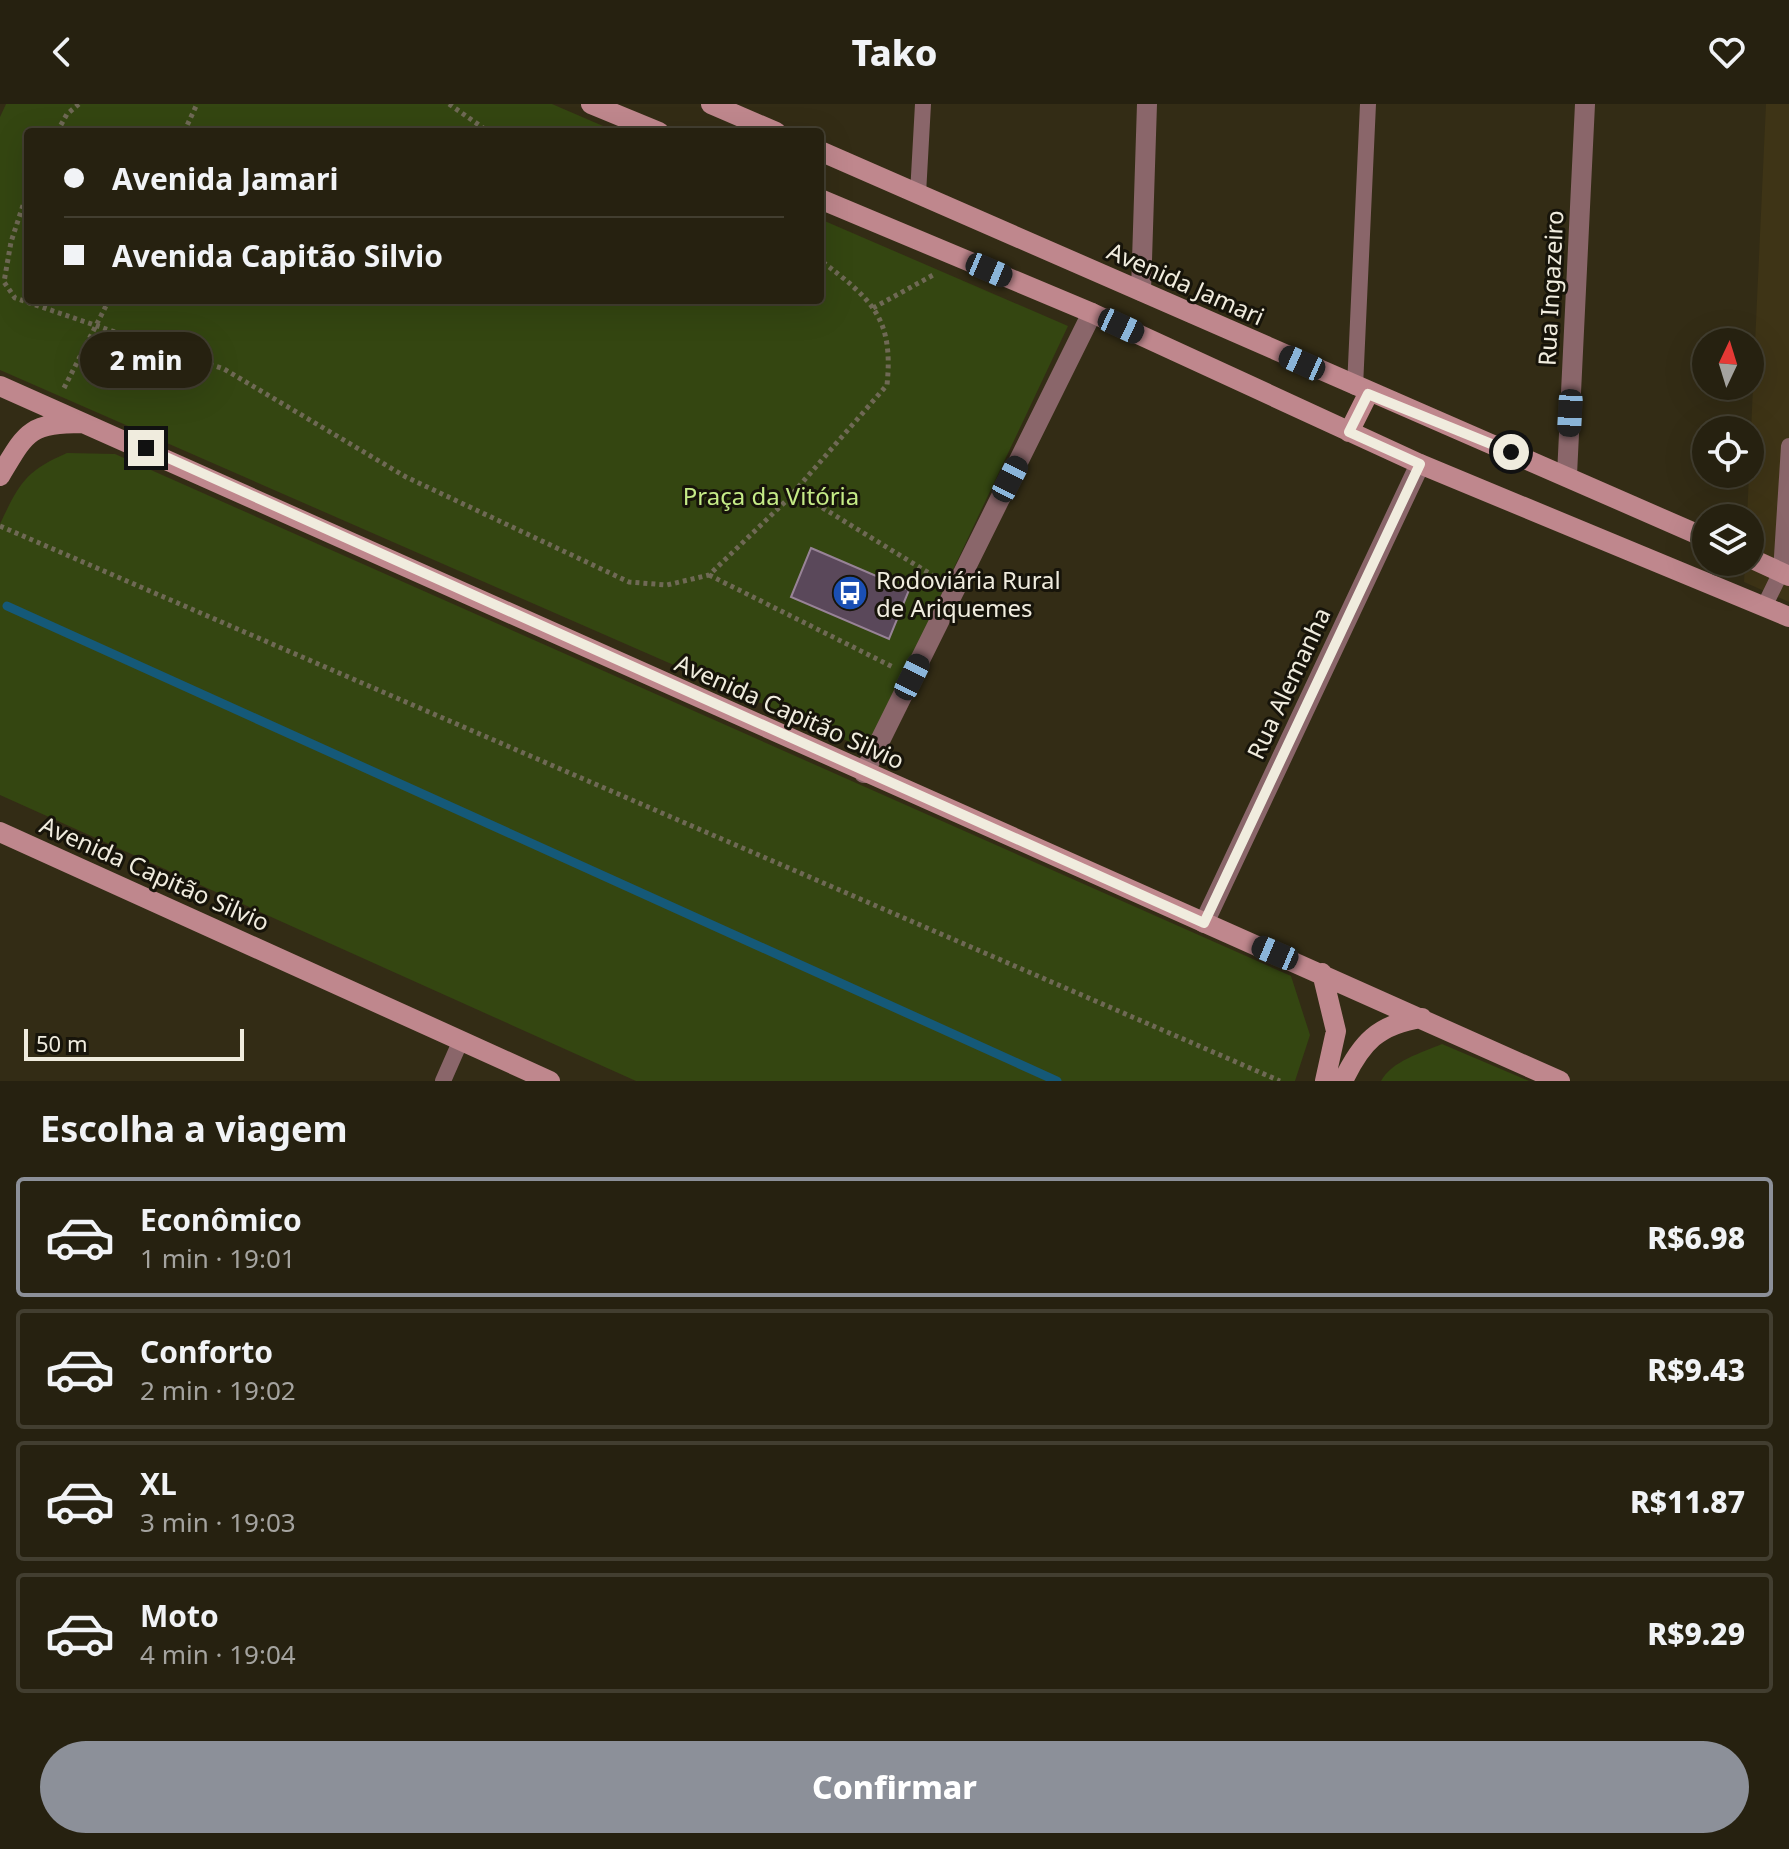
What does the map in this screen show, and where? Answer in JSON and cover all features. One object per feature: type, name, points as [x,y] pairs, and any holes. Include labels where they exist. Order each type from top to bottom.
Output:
[{"type":"main road","points":[[591,104],[649,128]]},
{"type":"main road","points":[[715,105],[767,128]]},
{"type":"main road","name":"Avenida Jamari","points":[[824,153],[1692,532]]},
{"type":"main road","points":[[824,201],[1092,313],[1420,464],[1789,617]]},
{"type":"main road","name":"Avenida Capitão Silvio","points":[[0,386],[89,422],[864,773],[1322,973],[1560,1081]]},
{"type":"main road","points":[[1349,432],[1362,390]]},
{"type":"main road","points":[[0,476],[20,442],[47,423],[89,422]]},
{"type":"main road","points":[[1764,564],[1785,574]]},
{"type":"main road","name":"Avenida Capitão Silvio","points":[[0,832],[550,1081]]},
{"type":"main road","points":[[1322,973],[1336,1031],[1325,1081]]},
{"type":"main road","points":[[1343,1081],[1367,1039],[1397,1024],[1422,1018]]},
{"type":"street","points":[[1141,291],[1147,104]]},
{"type":"street","name":"Rua Ingazeiro","points":[[1567,475],[1585,104]]},
{"type":"street","points":[[864,773],[1092,313]]},
{"type":"street","name":"Rua Alemanha","points":[[1204,923],[1420,464]]},
{"type":"lane","points":[[918,194],[923,104]]},
{"type":"lane","points":[[1362,390],[1368,104]]},
{"type":"lane","points":[[1764,607],[1785,574],[1789,446]]},
{"type":"lane","points":[[443,1081],[461,1040]]},
{"type":"path","points":[[59,128],[67,114],[79,104]]},
{"type":"path","points":[[186,128],[197,104]]},
{"type":"path","points":[[449,104],[483,128]]},
{"type":"path","points":[[24,202],[11,242],[4,282],[15,298],[24,301]]},
{"type":"path","points":[[873,308],[963,259]]},
{"type":"path","points":[[33,304],[224,369],[406,477],[629,582],[667,585],[709,575],[795,491],[887,385],[890,361],[883,319],[850,283],[824,263]]},
{"type":"path","points":[[53,408],[107,304]]},
{"type":"path","points":[[795,491],[955,589]]},
{"type":"path","points":[[0,526],[1280,1081]]},
{"type":"path","points":[[709,575],[912,677]]},
{"type":"shaded area","points":[[1766,104],[1789,104],[1789,602],[1744,582],[1744,576],[1764,576],[1764,504],[1748,504],[1748,488],[1764,488],[1764,416],[1752,416],[1752,400],[1764,400],[1764,328],[1756,328]]},
{"type":"green space","name":"Praça da Vitória","points":[[6,104],[552,104],[608,128],[24,128],[24,304],[824,304],[824,221],[1068,326],[868,750],[0,370],[0,117]]},
{"type":"green space","points":[[67,453],[115,454],[1291,976],[1310,1035],[1295,1081],[636,1081],[0,795],[0,524],[25,480],[41,466]]},
{"type":"green space","points":[[1442,1044],[1529,1081],[1381,1081],[1400,1063]]},
{"type":"building","name":"Rodoviária Rural de Ariquemes","points":[[811,548],[909,590],[889,639],[791,597]]},
{"type":"waterway","points":[[7,606],[1057,1081]]},
{"type":"place","name":"Rodoviária Rural de Ariquemes","points":[[850,593]]},
{"type":"route","points":[[146,448],[864,773],[1204,923],[1420,464],[1349,432],[1368,394],[1511,452]]}]
